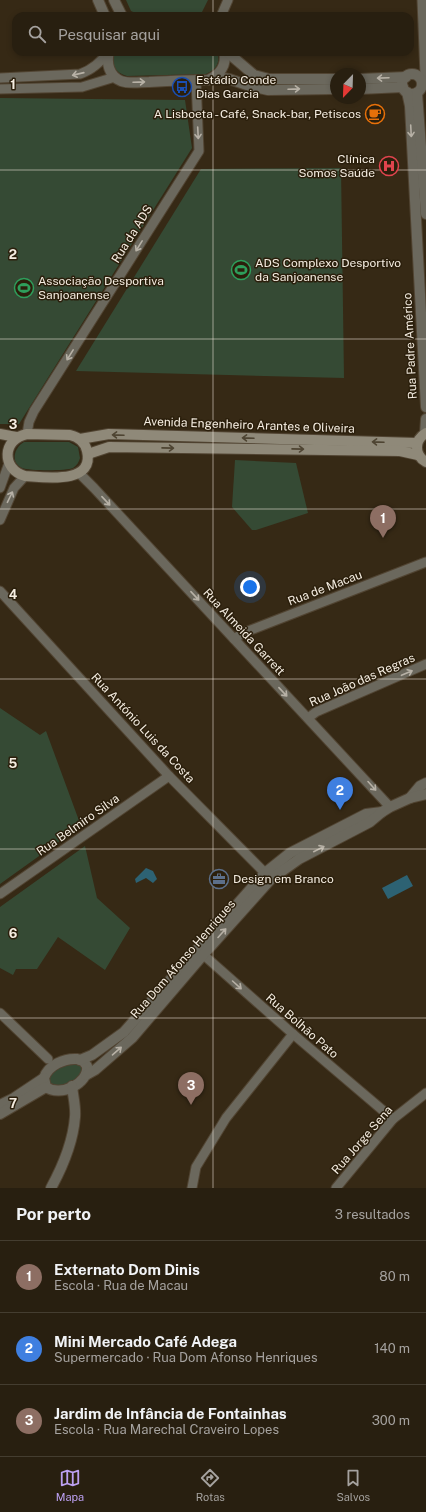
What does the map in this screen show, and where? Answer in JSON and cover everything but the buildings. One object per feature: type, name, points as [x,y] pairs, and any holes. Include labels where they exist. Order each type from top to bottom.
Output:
[{"type":"main road","points":[[417,443],[426,433]]},
{"type":"main road","name":"Avenida Engenheiro Arantes e Oliveira","points":[[0,434],[16,437],[27,434],[70,435],[80,439],[109,434],[417,443],[417,451],[422,459]]},
{"type":"main road","points":[[16,437],[4,450],[15,472],[25,476],[68,477],[79,473],[86,465],[88,454],[84,443],[80,439]]},
{"type":"main road","name":"Avenida Engenheiro Arantes e Oliveira","points":[[88,454],[109,447],[400,451],[422,459]]},
{"type":"street","points":[[98,0],[103,12]]},
{"type":"street","points":[[114,0],[120,12]]},
{"type":"street","points":[[222,12],[228,0]]},
{"type":"street","points":[[422,0],[418,84],[426,214]]},
{"type":"street","points":[[0,78],[80,74],[86,72],[99,63],[105,56]]},
{"type":"street","points":[[108,56],[110,72],[115,77],[128,82],[208,80],[220,73],[225,60],[224,56]]},
{"type":"street","points":[[232,56],[254,75],[269,79],[330,79]]},
{"type":"street","points":[[366,79],[406,76],[411,74],[418,84]]},
{"type":"street","points":[[0,89],[82,87],[115,77]]},
{"type":"street","points":[[214,77],[229,79],[268,90],[330,89]]},
{"type":"street","name":"Rua da ADS","points":[[27,434],[29,422],[34,411],[199,151],[196,80]]},
{"type":"street","points":[[366,88],[418,84]]},
{"type":"street","name":"Rua Padre Américo","points":[[418,84],[410,106],[423,263],[426,407]]},
{"type":"street","points":[[426,419],[426,433]]},
{"type":"street","points":[[0,488],[9,462]]},
{"type":"street","name":"Rua Almeida Garrett","points":[[79,473],[308,718],[386,810]]},
{"type":"street","points":[[0,520],[14,488],[25,476]]},
{"type":"street","name":"Rua de Macau","points":[[234,639],[244,633],[426,562]]},
{"type":"street","name":"Rua António Luis da Costa","points":[[0,591],[170,776],[268,876]]},
{"type":"street","name":"Rua João das Regras","points":[[308,718],[316,712],[426,664]]},
{"type":"street","name":"Rua Belmiro Silva","points":[[0,894],[170,776]]},
{"type":"street","name":"Rua Dom Afonso Henriques","points":[[410,798],[420,786],[426,783]]},
{"type":"street","name":"Rua Dom Afonso Henriques","points":[[0,1114],[45,1082],[47,1072],[59,1063],[72,1059],[80,1060],[92,1055],[124,1032],[200,952],[290,853],[366,814],[386,810],[410,798],[426,794]]},
{"type":"street","name":"Rua Dom Afonso Henriques","points":[[45,1082],[56,1091],[82,1081],[86,1075],[95,1070],[132,1038],[200,952]]},
{"type":"street","name":"Rua Bolhão Pato","points":[[200,952],[292,1034],[393,1119]]},
{"type":"street","points":[[0,1013],[48,1059]]},
{"type":"street","points":[[192,1188],[196,1167],[226,1118],[292,1034]]},
{"type":"street","points":[[80,1060],[87,1066],[86,1075]]},
{"type":"street","name":"Rua Dom Afonso Henriques","points":[[0,1105],[45,1082]]},
{"type":"street","points":[[51,1188],[63,1165],[72,1138],[75,1117],[72,1086]]},
{"type":"street","name":"Rua Jorge Sena","points":[[336,1188],[393,1119],[426,1093]]},
{"type":"green space","points":[[126,0],[208,0],[202,12],[131,11]]},
{"type":"green space","points":[[113,56],[218,56],[218,62],[215,68],[206,74],[127,76],[116,70]]},
{"type":"green space","points":[[0,98],[185,100],[192,148],[19,424],[0,424]]},
{"type":"green space","name":"ADS Complexo Desportivo da Sanjoanense","points":[[341,168],[344,378],[76,371],[201,169]]},
{"type":"green space","points":[[24,442],[69,442],[78,447],[80,459],[76,466],[69,469],[40,470],[22,468],[16,462],[15,455],[18,448]]},
{"type":"green space","points":[[235,460],[296,463],[308,513],[252,530],[232,507]]},
{"type":"green space","points":[[0,708],[40,735],[46,731],[81,826],[0,884]]},
{"type":"green space","points":[[85,846],[97,898],[130,928],[105,970],[58,937],[37,969],[16,969],[13,975],[0,968],[0,907]]},
{"type":"green space","points":[[77,1061],[86,1069],[74,1083],[57,1088],[49,1084],[47,1076],[59,1065]]},
{"type":"water","points":[[146,868],[153,871],[157,879],[153,883],[146,878],[136,883],[135,879]]},
{"type":"water","points":[[407,875],[413,886],[388,899],[382,888]]},
{"type":"place","name":"Estádio Conde Dias Garcia","points":[[182,87]]},
{"type":"place","name":"A Lisboeta - Café, Snack-bar, Petiscos","points":[[375,114]]},
{"type":"place","name":"Clínica Somos Saúde","points":[[389,166]]},
{"type":"place","name":"ADS Complexo Desportivo da Sanjoanense","points":[[241,270]]},
{"type":"place","name":"Associação Desportiva Sanjoanense","points":[[24,288]]},
{"type":"place","name":"Externato Dom Dinis","points":[[383,538]]},
{"type":"place","name":"Mini Mercado Café Adega","points":[[340,810]]},
{"type":"place","name":"Design em Branco","points":[[219,879]]},
{"type":"place","name":"Jardim de Infância de Fontainhas","points":[[191,1105]]}]
